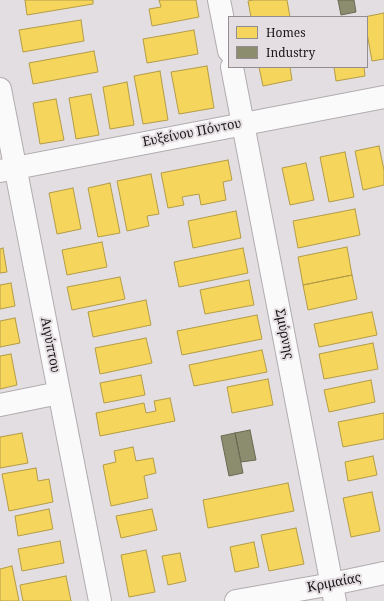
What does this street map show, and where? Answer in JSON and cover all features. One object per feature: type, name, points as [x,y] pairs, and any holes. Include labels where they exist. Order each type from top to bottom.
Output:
[{"type":"street","points":[[219,0],[228,46]]},
{"type":"street","name":"Σμύρνης","points":[[232,68],[334,593]]},
{"type":"street","name":"Αιγύπτου","points":[[0,89],[8,169],[59,393],[100,601]]},
{"type":"street","name":"Ευξείνου Πόντου","points":[[8,169],[384,97]]},
{"type":"street","points":[[0,405],[59,393]]},
{"type":"street","name":"Κριμαίας","points":[[236,601],[334,593],[384,573]]},
{"type":"building: Homes","points":[[25,0],[93,0],[93,4],[27,15]]},
{"type":"building: Homes","points":[[159,0],[196,0],[199,17],[152,26],[149,9],[161,7]]},
{"type":"building: Homes","points":[[287,0],[290,16],[251,16],[248,1]]},
{"type":"building: Homes","points":[[384,13],[384,59],[372,61],[368,39],[368,16]]},
{"type":"building: Homes","points":[[81,20],[84,41],[23,52],[19,30]]},
{"type":"building: Homes","points":[[194,30],[198,54],[147,63],[143,39]]},
{"type":"building: Homes","points":[[94,51],[98,72],[33,84],[29,63]]},
{"type":"building: Homes","points":[[207,66],[214,108],[179,114],[171,72]]},
{"type":"building: Homes","points":[[259,68],[290,68],[292,80],[263,86]]},
{"type":"building: Homes","points":[[334,68],[364,68],[365,76],[336,81]]},
{"type":"building: Homes","points":[[160,71],[168,120],[143,124],[134,76]]},
{"type":"building: Homes","points":[[127,82],[134,125],[110,129],[103,87]]},
{"type":"building: Homes","points":[[91,94],[99,135],[76,139],[69,98]]},
{"type":"building: Homes","points":[[56,99],[64,140],[40,144],[33,103]]},
{"type":"building: Homes","points":[[379,146],[384,170],[384,185],[363,190],[355,151]]},
{"type":"building: Homes","points":[[345,152],[354,197],[329,202],[320,157]]},
{"type":"building: Homes","points":[[228,160],[232,180],[223,182],[226,200],[201,205],[199,194],[182,197],[184,205],[168,208],[161,173]]},
{"type":"building: Homes","points":[[306,163],[314,200],[290,205],[282,168]]},
{"type":"building: Homes","points":[[151,174],[159,214],[147,216],[149,226],[127,231],[117,181]]},
{"type":"building: Homes","points":[[110,183],[120,233],[98,237],[88,188]]},
{"type":"building: Homes","points":[[73,188],[81,229],[57,234],[49,193]]},
{"type":"building: Homes","points":[[355,209],[360,235],[298,248],[293,221]]},
{"type":"building: Homes","points":[[236,211],[241,238],[193,248],[188,221]]},
{"type":"building: Homes","points":[[102,242],[107,267],[67,275],[62,250]]},
{"type":"building: Homes","points":[[347,247],[352,275],[303,285],[298,257]]},
{"type":"building: Homes","points":[[3,248],[7,272],[0,273],[0,249]]},
{"type":"building: Homes","points":[[243,248],[248,273],[179,287],[174,262]]},
{"type":"building: Homes","points":[[352,275],[357,299],[308,310],[303,285]]},
{"type":"building: Homes","points":[[120,277],[125,299],[72,310],[67,287]]},
{"type":"building: Homes","points":[[249,280],[254,305],[205,314],[200,290]]},
{"type":"building: Homes","points":[[11,283],[15,306],[0,309],[0,285]]},
{"type":"building: Homes","points":[[146,300],[151,325],[93,337],[88,312]]},
{"type":"building: Homes","points":[[372,312],[377,335],[319,347],[314,324]]},
{"type":"building: Homes","points":[[257,315],[262,339],[182,355],[177,331]]},
{"type":"building: Homes","points":[[15,318],[20,343],[0,347],[0,321]]},
{"type":"building: Homes","points":[[146,338],[152,363],[100,374],[95,348]]},
{"type":"building: Homes","points":[[373,343],[378,369],[324,379],[319,354]]},
{"type":"building: Homes","points":[[262,350],[267,372],[194,386],[189,365]]},
{"type":"building: Homes","points":[[11,354],[17,385],[0,389],[0,356]]},
{"type":"building: Homes","points":[[141,375],[145,395],[104,403],[100,383]]},
{"type":"building: Homes","points":[[268,379],[273,405],[232,413],[227,387]]},
{"type":"building: Homes","points":[[371,380],[375,402],[329,412],[324,390]]},
{"type":"building: Homes","points":[[170,398],[175,421],[100,436],[96,413],[144,403],[146,413],[156,411],[154,401]]},
{"type":"building: Homes","points":[[384,413],[384,439],[343,447],[338,422]]},
{"type":"building: Homes","points":[[22,433],[28,463],[0,468],[0,437]]},
{"type":"building: Homes","points":[[133,447],[136,461],[153,458],[156,473],[144,476],[148,498],[111,506],[103,465],[116,462],[114,451]]},
{"type":"building: Homes","points":[[373,456],[377,475],[348,481],[345,462]]},
{"type":"building: Homes","points":[[36,468],[38,481],[49,479],[53,502],[9,511],[2,474]]},
{"type":"building: Homes","points":[[288,483],[294,511],[208,528],[203,500]]},
{"type":"building: Homes","points":[[372,492],[380,531],[351,537],[343,498]]},
{"type":"building: Homes","points":[[49,509],[53,529],[18,536],[15,516]]},
{"type":"building: Homes","points":[[152,509],[157,530],[121,538],[116,516]]},
{"type":"building: Homes","points":[[296,528],[304,564],[269,571],[261,535]]},
{"type":"building: Homes","points":[[60,541],[64,563],[22,571],[18,549]]},
{"type":"building: Homes","points":[[254,542],[259,567],[235,572],[230,547]]},
{"type":"building: Homes","points":[[146,550],[155,592],[129,597],[121,555]]},
{"type":"building: Homes","points":[[180,553],[186,581],[168,585],[162,556]]},
{"type":"building: Homes","points":[[12,566],[19,601],[0,601],[0,569]]},
{"type":"building: Homes","points":[[66,576],[71,601],[23,601],[20,585]]},
{"type":"building: Industry","points":[[338,0],[354,0],[356,12],[341,15]]},
{"type":"building: Industry","points":[[250,430],[256,460],[241,462],[235,433]]},
{"type":"building: Industry","points":[[235,433],[243,473],[229,476],[221,436]]}]
